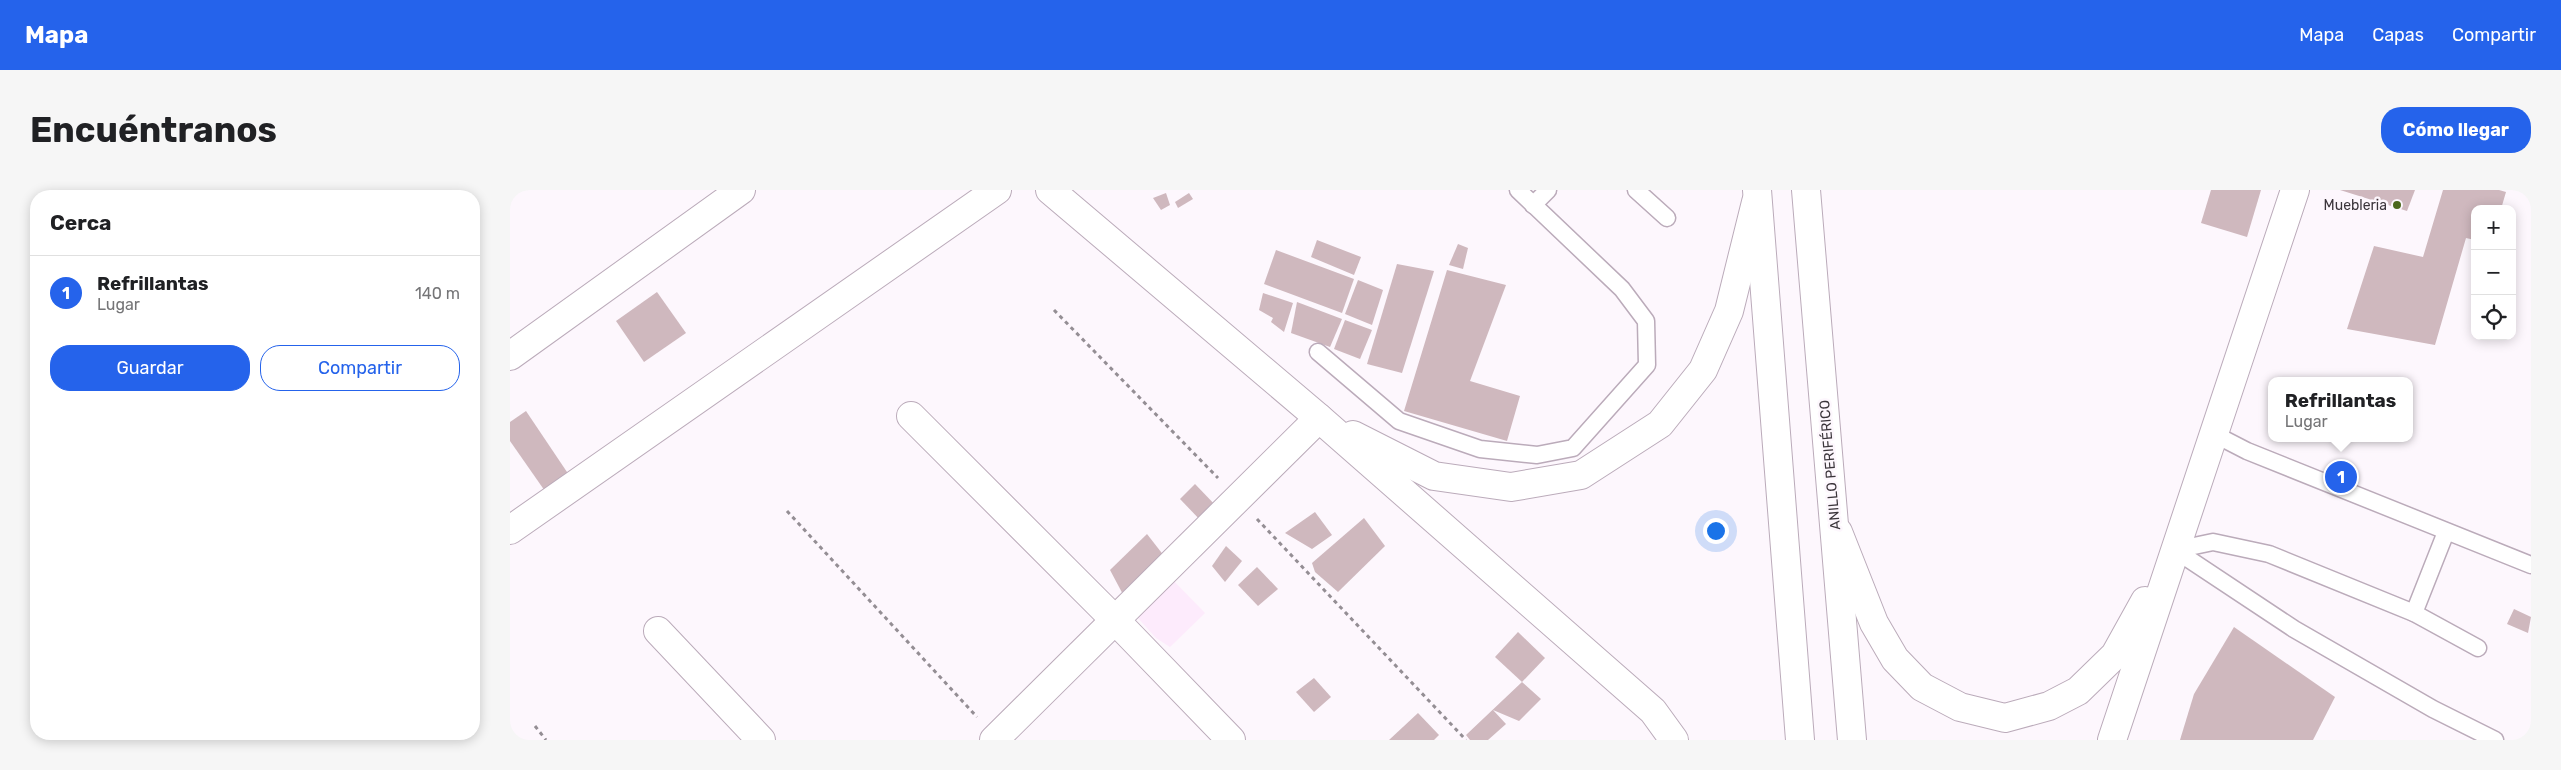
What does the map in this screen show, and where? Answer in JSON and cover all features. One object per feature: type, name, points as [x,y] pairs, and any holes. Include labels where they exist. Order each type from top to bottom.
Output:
[{"type":"main road","points":[[510,356],[741,190]]},
{"type":"main road","points":[[510,530],[997,190]]},
{"type":"main road","points":[[1050,190],[1318,418],[1653,711],[1674,740]]},
{"type":"main road","name":"ANILLO PERIFÉRICO","points":[[1806,190],[1836,528],[1852,740]]},
{"type":"main road","points":[[2112,740],[2295,190]]},
{"type":"main road","points":[[1318,418],[1434,476],[1510,487],[1582,475],[1660,424],[1703,370],[1729,311],[1757,193]]},
{"type":"main road","points":[[1757,193],[1800,740]]},
{"type":"main road","points":[[911,416],[1115,620],[1231,740]]},
{"type":"main road","points":[[995,739],[1318,418]]},
{"type":"main road","points":[[1836,528],[1874,623],[1895,658],[1922,687],[1960,707],[2005,718],[2049,706],[2078,691],[2115,656],[2175,550]]},
{"type":"main road","points":[[658,631],[761,740]]},
{"type":"lane","points":[[1318,352],[1399,421],[1480,449],[1537,455],[1573,448],[1647,365],[1646,321],[1622,289],[1518,190]]},
{"type":"lane","points":[[1533,204],[1548,190]]},
{"type":"lane","points":[[1636,190],[1666,218]]},
{"type":"lane","points":[[2214,434],[2247,450],[2531,565]]},
{"type":"lane","points":[[2414,612],[2446,532]]},
{"type":"lane","points":[[2175,550],[2213,542],[2269,554],[2414,612],[2478,648]]},
{"type":"lane","points":[[2175,550],[2294,629],[2433,709],[2495,740]]},
{"type":"path","points":[[1054,310],[1466,740]]},
{"type":"path","points":[[787,511],[995,739]]},
{"type":"path","points":[[535,726],[546,740]]},
{"type":"shaded area","points":[[1164,571],[1205,613],[1170,647],[1156,638],[1128,607]]},
{"type":"building","points":[[2211,190],[2261,190],[2247,237],[2201,223]]},
{"type":"building","name":"Muebleria","points":[[2340,190],[2415,190],[2407,211]]},
{"type":"building","points":[[2443,190],[2499,190],[2506,192],[2502,205],[2471,205],[2471,239],[2466,238],[2435,345],[2347,329],[2374,246],[2423,257]]},
{"type":"building","points":[[1166,193],[1170,205],[1161,210],[1153,198]]},
{"type":"building","points":[[1189,193],[1193,199],[1178,208],[1175,202]]},
{"type":"building","points":[[1317,240],[1361,257],[1354,275],[1311,257]]},
{"type":"building","points":[[1458,244],[1468,248],[1463,269],[1449,265]]},
{"type":"building","points":[[1276,250],[1354,279],[1342,313],[1264,284]]},
{"type":"building","points":[[1397,264],[1434,271],[1402,373],[1367,364]]},
{"type":"building","points":[[1447,270],[1506,285],[1470,381],[1520,396],[1507,441],[1404,411]]},
{"type":"building","points":[[1358,280],[1383,290],[1372,325],[1345,314]]},
{"type":"building","points":[[657,292],[686,333],[644,362],[616,321]]},
{"type":"building","points":[[1263,293],[1293,303],[1284,332],[1271,322],[1273,318],[1259,310]]},
{"type":"building","points":[[1297,302],[1342,319],[1330,347],[1291,333]]},
{"type":"building","points":[[1345,320],[1372,330],[1360,359],[1334,349]]},
{"type":"building","points":[[526,411],[571,478],[547,494],[510,441],[510,422]]},
{"type":"building","points":[[1195,484],[1219,509],[1204,524],[1180,499]]},
{"type":"building","points":[[1315,512],[1332,535],[1312,549],[1285,533]]},
{"type":"building","points":[[1364,518],[1385,546],[1338,592],[1315,572],[1312,563]]},
{"type":"building","points":[[1147,534],[1168,561],[1127,602],[1110,570]]},
{"type":"building","points":[[1226,546],[1242,561],[1225,582],[1212,566]]},
{"type":"building","points":[[1257,567],[1278,589],[1258,606],[1238,585]]},
{"type":"building","points":[[2514,609],[2531,617],[2528,633],[2507,624]]},
{"type":"building","points":[[2234,627],[2335,697],[2313,740],[2180,740],[2194,694]]},
{"type":"building","points":[[1518,632],[1545,658],[1522,682],[1495,657]]},
{"type":"building","points":[[1314,678],[1331,697],[1314,712],[1296,692]]},
{"type":"building","points":[[1522,682],[1541,699],[1519,721],[1493,710],[1506,724],[1488,740],[1470,740],[1466,735]]},
{"type":"building","points":[[1418,713],[1439,735],[1434,740],[1389,740]]},
{"type":"place","name":"Muebleria","points":[[2397,205]]},
{"type":"place","name":"Refrillantas","points":[[2341,477]]}]
